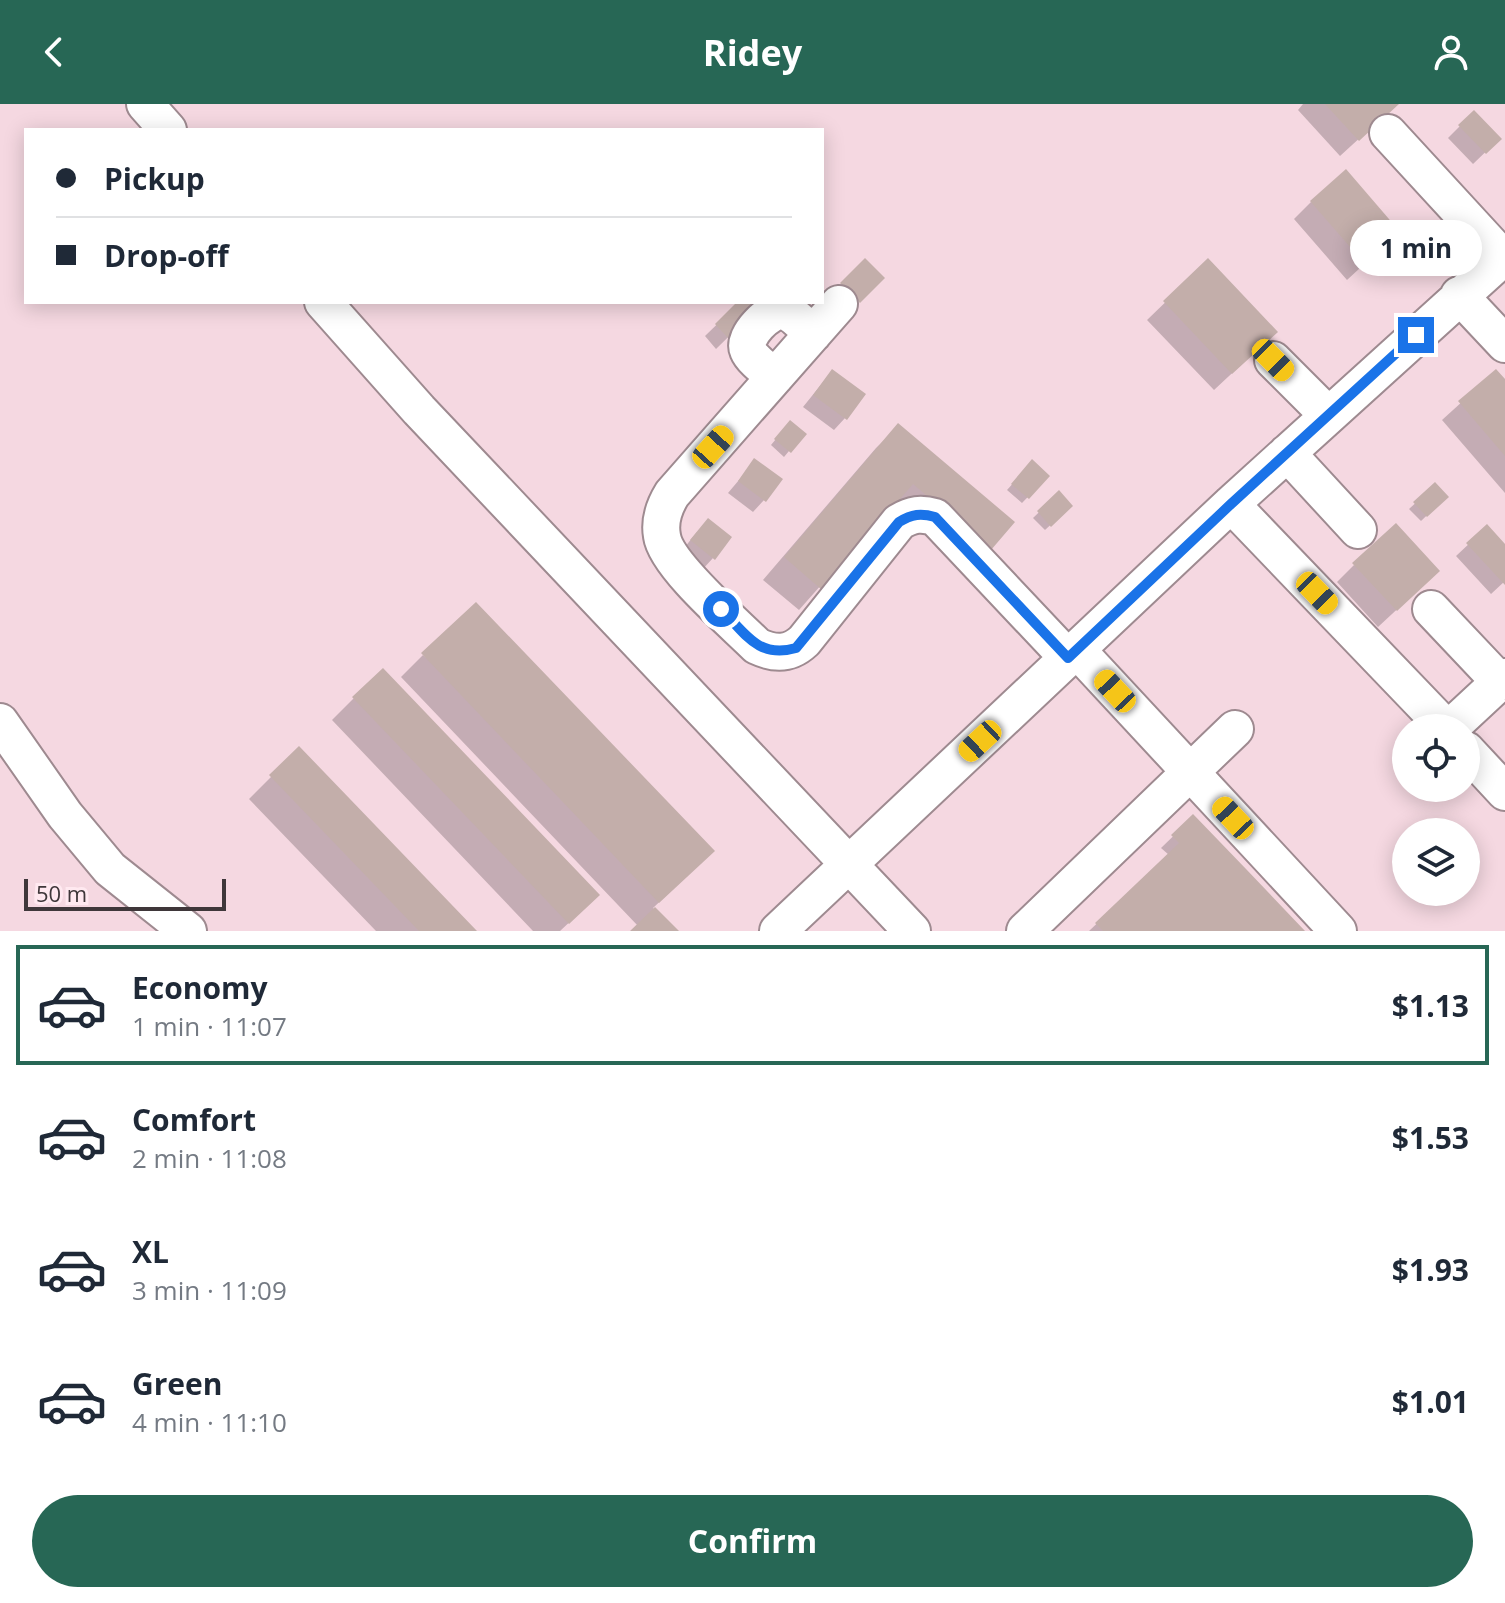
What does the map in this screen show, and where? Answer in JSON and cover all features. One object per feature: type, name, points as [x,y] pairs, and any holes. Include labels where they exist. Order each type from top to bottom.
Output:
[{"type":"lane","points":[[145,104],[166,128]]},
{"type":"lane","points":[[778,931],[1231,504],[1504,257],[1388,133]]},
{"type":"lane","points":[[1459,295],[1505,344]]},
{"type":"lane","points":[[325,304],[419,410],[912,931]]},
{"type":"lane","points":[[839,304],[813,334],[786,312],[777,311],[770,314],[750,336],[746,344],[748,353],[775,377],[672,494],[664,508],[662,538],[684,573],[757,646],[771,652],[796,648],[899,522],[924,514],[935,517],[1191,772],[1338,931]]},
{"type":"lane","points":[[1273,360],[1328,415]]},
{"type":"lane","points":[[1287,453],[1358,530]]},
{"type":"lane","points":[[1231,504],[1434,714]]},
{"type":"lane","points":[[1431,609],[1503,680],[1464,714]]},
{"type":"lane","points":[[0,722],[65,815],[110,869],[188,931]]},
{"type":"lane","points":[[1025,931],[1235,729]]},
{"type":"lane","points":[[1480,765],[1505,792]]},
{"type":"shaded area","points":[[0,104],[1505,104],[1505,931],[0,931]]},
{"type":"building","points":[[1325,104],[1399,104],[1359,141]]},
{"type":"building","points":[[1474,110],[1502,139],[1486,154],[1458,125]]},
{"type":"building","points":[[1346,169],[1401,233],[1365,264],[1310,201]]},
{"type":"building","points":[[865,258],[885,278],[860,303],[840,283]]},
{"type":"building","points":[[1208,258],[1278,332],[1232,374],[1163,301]]},
{"type":"building","points":[[735,304],[765,304],[729,339],[715,324]]},
{"type":"building","points":[[832,369],[866,394],[847,420],[813,395]]},
{"type":"building","points":[[1496,369],[1505,379],[1505,456],[1458,401]]},
{"type":"building","points":[[790,420],[807,434],[791,453],[774,439]]},
{"type":"building","points":[[898,423],[1015,522],[991,550],[913,484],[822,590],[784,557]]},
{"type":"building","points":[[754,458],[783,479],[766,502],[738,481]]},
{"type":"building","points":[[1032,459],[1050,476],[1029,499],[1011,484]]},
{"type":"building","points":[[1435,482],[1449,497],[1427,517],[1413,502]]},
{"type":"building","points":[[1059,490],[1073,506],[1051,527],[1037,511]]},
{"type":"building","points":[[708,518],[732,537],[715,560],[690,540]]},
{"type":"building","points":[[1396,523],[1440,571],[1397,611],[1352,563]]},
{"type":"building","points":[[1487,524],[1505,544],[1505,585],[1466,543]]},
{"type":"building","points":[[476,602],[715,851],[659,903],[421,653]]},
{"type":"building","points":[[383,668],[600,895],[569,924],[352,697]]},
{"type":"building","points":[[299,746],[477,931],[419,931],[269,775]]},
{"type":"building","points":[[1193,814],[1305,931],[1103,931],[1095,923],[1179,843],[1171,835]]},
{"type":"building","points":[[655,907],[679,931],[630,931]]},
{"type":"route","points":[[721,609],[757,646],[771,652],[796,648],[899,522],[924,514],[935,517],[1068,658],[1416,335]]}]
